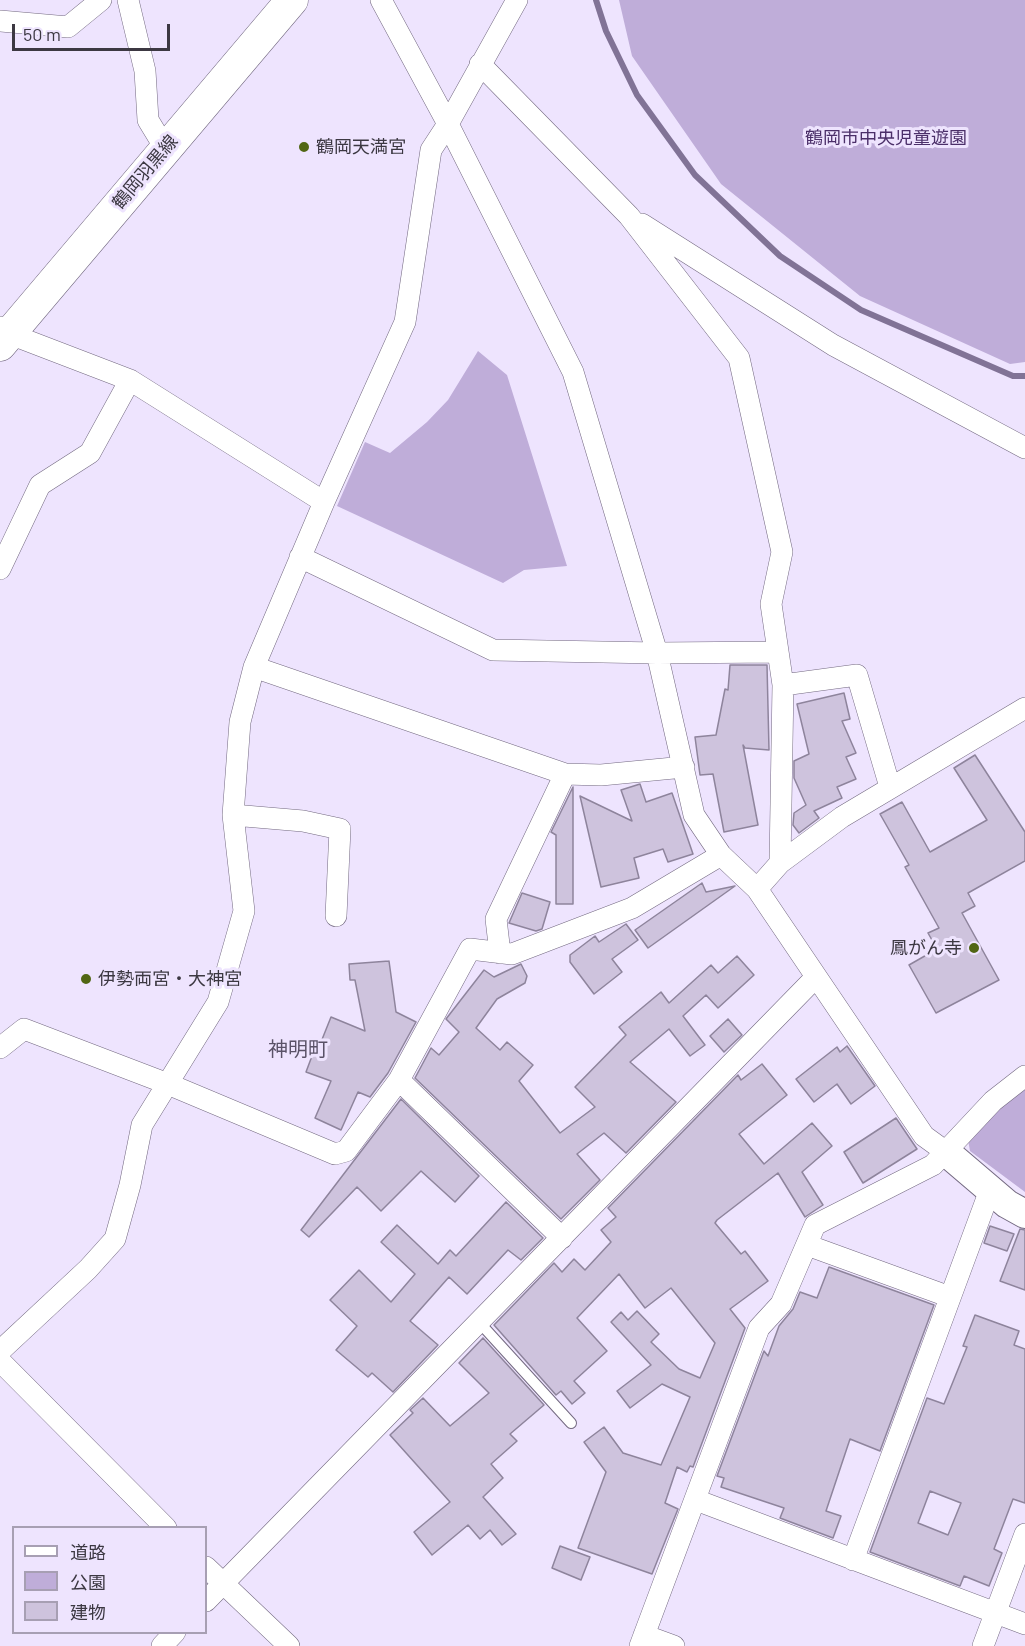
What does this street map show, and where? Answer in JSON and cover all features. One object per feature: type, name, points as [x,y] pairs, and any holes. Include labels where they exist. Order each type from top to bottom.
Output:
[{"type":"main road","name":"鶴岡羽黒線","points":[[3,335],[292,0]]},
{"type":"street","points":[[0,21],[68,27],[101,0]]},
{"type":"street","points":[[128,0],[145,71],[148,120],[165,148]]},
{"type":"street","points":[[381,0],[448,124],[573,372],[657,653],[694,815],[721,855],[757,889],[924,1136],[990,1190],[1025,1214]]},
{"type":"street","points":[[0,1351],[88,1269],[115,1239],[130,1185],[142,1125],[218,1002],[244,911],[233,815],[240,722],[254,668],[324,502],[405,322],[431,150],[448,124],[517,0]]},
{"type":"street","points":[[480,64],[629,216],[739,358],[783,552],[771,604],[783,685],[780,863]]},
{"type":"street","points":[[629,216],[833,345],[1025,448]]},
{"type":"street","points":[[3,335],[130,380],[324,502]]},
{"type":"street","points":[[0,569],[40,485],[90,453],[130,380]]},
{"type":"street","points":[[300,557],[493,650],[657,653],[777,652]]},
{"type":"street","points":[[254,668],[565,774],[601,775],[684,767]]},
{"type":"street","points":[[783,685],[857,675],[890,787]]},
{"type":"street","points":[[757,889],[780,863],[842,817],[1025,708]]},
{"type":"street","points":[[500,953],[496,919],[565,774]]},
{"type":"street","points":[[233,815],[303,821],[340,830],[336,916]]},
{"type":"street","points":[[0,1048],[24,1029],[168,1084],[335,1154],[346,1151],[399,1080],[470,949],[512,954],[632,908],[721,855]]},
{"type":"street","points":[[207,1600],[816,977]]},
{"type":"street","points":[[674,1646],[642,1641],[759,1328],[781,1304],[815,1226],[933,1165],[993,1101],[1025,1076]]},
{"type":"street","points":[[399,1080],[562,1238]]},
{"type":"street","points":[[854,1560],[990,1190]]},
{"type":"street","points":[[807,1245],[950,1297]]},
{"type":"street","points":[[0,1361],[165,1526]]},
{"type":"street","points":[[696,1500],[1025,1624]]},
{"type":"street","points":[[983,1646],[1025,1534]]},
{"type":"street","points":[[207,1568],[289,1646]]},
{"type":"street","points":[[162,1646],[173,1634]]},
{"type":"lane","points":[[479,1322],[571,1423]]},
{"type":"green space","name":"鶴岡市中央児童遊園","points":[[619,0],[1025,0],[1025,362],[1010,364],[860,296],[721,184],[632,56]]},
{"type":"green space","points":[[478,351],[507,375],[567,566],[524,570],[503,583],[337,506],[365,442],[390,453],[427,422],[448,400]]},
{"type":"green space","points":[[1025,1084],[1025,1192],[970,1151],[968,1140]]},
{"type":"building","points":[[730,665],[767,665],[769,750],[745,748],[743,745],[758,825],[724,832],[713,774],[700,775],[695,737],[716,735],[725,689],[728,690]]},
{"type":"building","points":[[844,693],[850,719],[842,721],[856,753],[846,757],[856,779],[837,787],[842,798],[814,811],[819,818],[799,833],[793,825],[794,813],[806,805],[794,778],[794,761],[809,754],[797,704]]},
{"type":"building","points":[[975,755],[1025,832],[1025,861],[968,893],[975,906],[962,913],[999,980],[936,1013],[909,965],[937,949],[928,933],[939,928],[905,867],[909,865],[880,814],[902,802],[930,852],[987,820],[954,768]]},
{"type":"building","points":[[640,784],[646,802],[672,793],[693,854],[668,862],[663,849],[634,858],[639,878],[601,887],[580,796],[632,821],[621,790]]},
{"type":"building","points":[[573,787],[573,904],[556,904],[556,835],[551,832]]},
{"type":"building","points":[[702,883],[706,892],[735,886],[648,948],[635,930]]},
{"type":"building","points":[[522,893],[550,902],[542,929],[536,931],[509,923]]},
{"type":"building","points":[[626,924],[638,940],[612,959],[622,972],[594,994],[570,962],[570,955],[595,936],[599,942]]},
{"type":"building","points":[[737,956],[754,975],[718,1008],[706,995],[683,1016],[705,1045],[690,1056],[669,1029],[630,1062],[676,1102],[626,1153],[604,1133],[577,1154],[600,1180],[561,1219],[415,1078],[431,1048],[439,1055],[459,1032],[446,1019],[484,970],[494,977],[521,964],[527,976],[525,983],[497,999],[476,1028],[500,1050],[507,1042],[533,1065],[519,1081],[560,1133],[595,1107],[575,1087],[626,1035],[619,1027],[661,992],[669,1003],[711,965],[718,973]]},
{"type":"building","points":[[389,961],[396,1012],[416,1022],[388,1073],[370,1097],[358,1092],[341,1130],[315,1118],[331,1081],[306,1072],[318,1040],[321,1042],[331,1017],[365,1031],[355,980],[350,980],[349,964]]},
{"type":"building","points":[[728,1019],[742,1035],[724,1052],[710,1036]]},
{"type":"building","points":[[847,1046],[875,1086],[851,1104],[837,1084],[814,1102],[796,1079],[837,1047],[840,1052]]},
{"type":"building","points":[[762,1064],[787,1095],[739,1134],[764,1164],[812,1123],[832,1146],[802,1172],[823,1205],[805,1217],[778,1173],[715,1223],[741,1254],[745,1251],[768,1281],[730,1309],[745,1328],[693,1467],[690,1466],[687,1472],[677,1467],[665,1503],[678,1509],[652,1574],[578,1548],[606,1472],[584,1442],[604,1427],[623,1453],[661,1465],[690,1397],[662,1384],[630,1408],[617,1391],[651,1365],[611,1322],[621,1312],[628,1320],[637,1311],[659,1334],[651,1342],[679,1369],[700,1378],[715,1343],[671,1288],[645,1308],[619,1274],[577,1318],[607,1351],[574,1381],[585,1393],[572,1404],[561,1391],[556,1395],[494,1325],[554,1263],[562,1272],[574,1259],[585,1270],[611,1242],[601,1230],[616,1217],[608,1208],[738,1075],[741,1080]]},
{"type":"building","points":[[401,1099],[479,1176],[455,1202],[421,1171],[381,1211],[357,1187],[309,1237],[301,1230]]},
{"type":"building","points":[[896,1118],[917,1149],[863,1183],[844,1152]]},
{"type":"building","points":[[506,1202],[543,1238],[521,1260],[508,1250],[467,1294],[449,1277],[410,1321],[438,1345],[393,1392],[372,1373],[368,1377],[336,1350],[357,1326],[330,1300],[359,1270],[391,1302],[415,1274],[381,1242],[397,1225],[438,1264],[450,1250],[456,1256]]},
{"type":"building","points":[[990,1226],[1014,1234],[1007,1251],[984,1243]]},
{"type":"building","points":[[1020,1229],[1025,1230],[1025,1290],[1000,1281]]},
{"type":"building","points":[[829,1267],[934,1305],[880,1451],[850,1439],[826,1511],[841,1516],[833,1538],[780,1518],[784,1508],[721,1487],[724,1478],[717,1476],[764,1351],[768,1356],[779,1326],[793,1309],[800,1292],[817,1298]]},
{"type":"building","points":[[975,1315],[1019,1331],[1014,1345],[1025,1349],[1025,1503],[1013,1499],[994,1549],[1002,1553],[989,1586],[964,1576],[960,1586],[870,1552],[927,1398],[944,1404],[967,1347],[963,1346]],"holes":[[[930,1491],[961,1503],[948,1535],[918,1523]]]},
{"type":"building","points":[[483,1338],[544,1405],[510,1434],[517,1441],[491,1464],[503,1478],[483,1497],[516,1534],[502,1545],[490,1530],[480,1539],[468,1525],[432,1555],[414,1532],[450,1502],[390,1435],[413,1413],[410,1410],[423,1398],[450,1426],[489,1393],[459,1363]]},
{"type":"building","points":[[560,1546],[590,1557],[581,1580],[552,1568]]},
{"type":"waterway","points":[[596,0],[606,31],[637,95],[695,175],[780,256],[861,310],[1013,376],[1025,376]]},
{"type":"place","name":"鶴岡天満宮","points":[[304,147]]},
{"type":"place","name":"鳳がん寺","points":[[974,948]]},
{"type":"place","name":"伊勢両宮・大神宮","points":[[86,979]]},
{"type":"district","name":"神明町","points":[[298,1049]]}]
